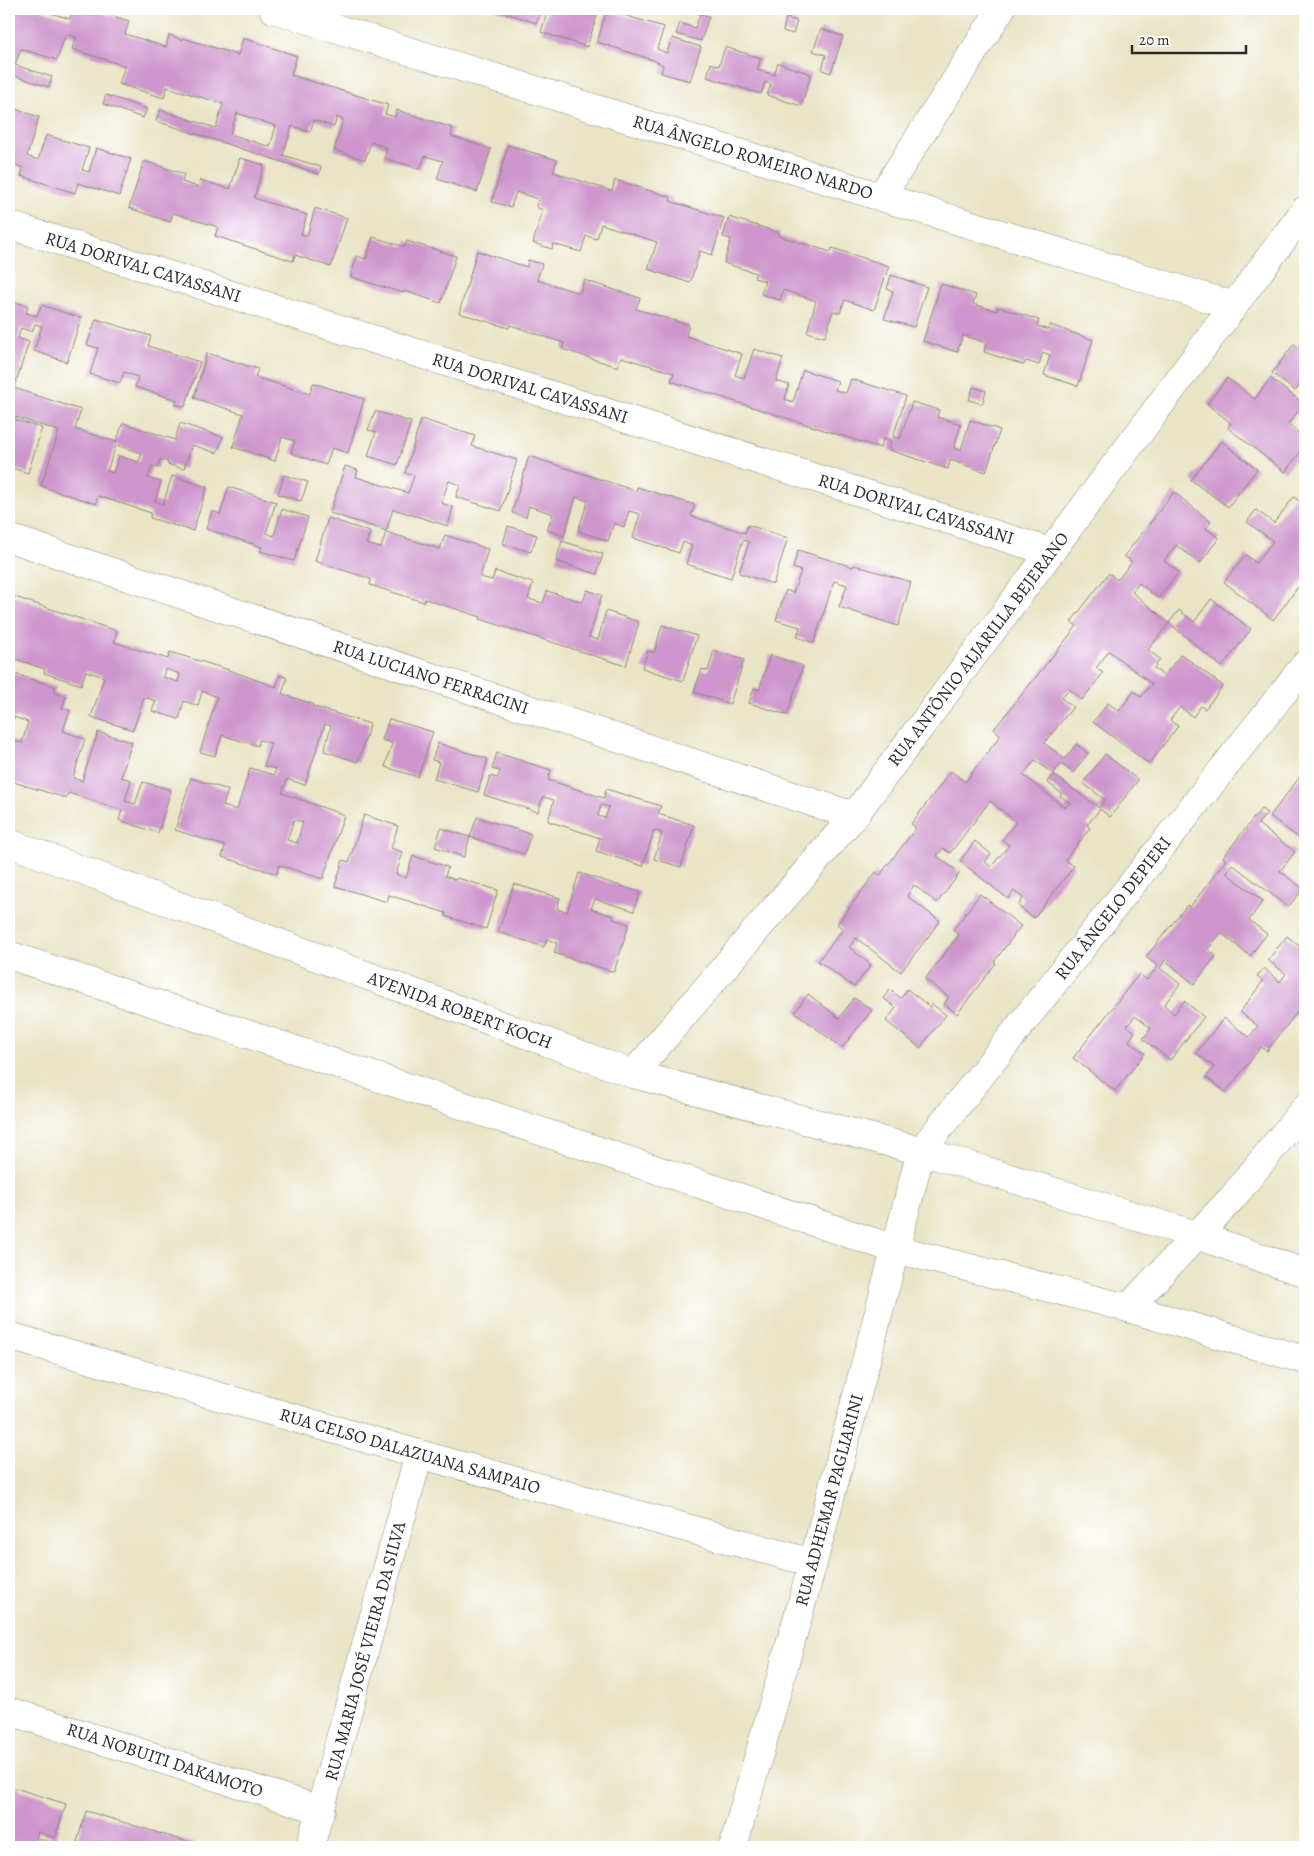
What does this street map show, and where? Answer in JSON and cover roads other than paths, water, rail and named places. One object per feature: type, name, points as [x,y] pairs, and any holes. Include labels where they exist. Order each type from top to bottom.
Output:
[{"type":"street","name":"RUA ÂNGELO ROMEIRO NARDO","points":[[273,9],[1234,306]]},
{"type":"street","points":[[882,197],[1001,9]]},
{"type":"street","name":"RUA ANTÔNIO ALJARILLA BEJERANO","points":[[633,1074],[854,816],[1305,210]]},
{"type":"street","name":"RUA DORIVAL CAVASSANI","points":[[9,225],[1051,552]]},
{"type":"street","name":"RUA LUCIANO FERRACINI","points":[[9,538],[854,816]]},
{"type":"street","name":"RUA ÂNGELO DEPIERI","points":[[921,1151],[1305,665]]},
{"type":"street","name":"AVENIDA ROBERT KOCH","points":[[9,843],[633,1074],[921,1151],[1196,1235],[1305,1273]]},
{"type":"street","points":[[9,955],[895,1248],[1128,1308],[1305,1360]]},
{"type":"street","points":[[1128,1308],[1233,1197],[1305,1108]]},
{"type":"street","name":"RUA ADHEMAR PAGLIARINI","points":[[733,1847],[813,1564],[921,1151]]},
{"type":"street","name":"RUA CELSO DALAZUANA SAMPAIO","points":[[9,1336],[419,1454],[813,1564]]},
{"type":"street","name":"RUA MARIA JOSÉ VIEIRA DA SILVA","points":[[310,1847],[322,1810],[419,1454]]},
{"type":"street","name":"RUA NOBUITI DAKAMOTO","points":[[9,1710],[322,1810]]}]
